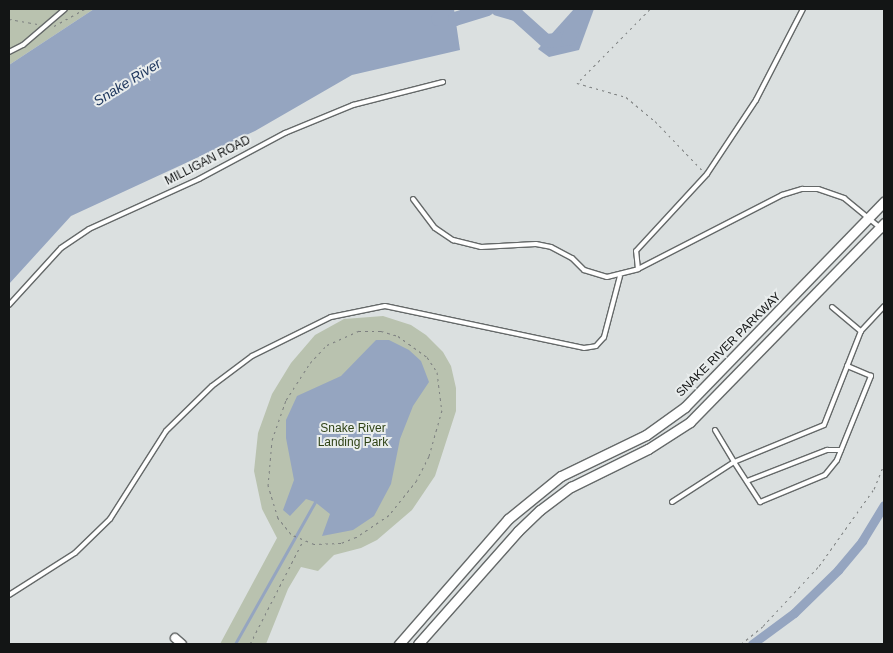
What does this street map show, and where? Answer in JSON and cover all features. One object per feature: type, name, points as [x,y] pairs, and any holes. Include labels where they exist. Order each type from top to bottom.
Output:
[{"type":"street","name":"SNAKE RIVER PARKWAY","points":[[399,644],[508,519],[561,476],[646,435],[686,407],[884,202]]},
{"type":"street","name":"SNAKE RIVER PARKWAY","points":[[418,644],[518,531],[540,510],[578,483],[648,449],[690,422],[883,227]]},
{"type":"street","points":[[175,638],[182,644]]},
{"type":"lane","points":[[9,52],[23,45],[65,9]]},
{"type":"lane","points":[[638,269],[636,251],[707,174],[756,100],[803,9]]},
{"type":"lane","name":"MILLIGAN ROAD","points":[[9,305],[61,248],[89,229],[199,179],[284,132],[353,105],[443,82]]},
{"type":"lane","points":[[412,199],[434,228],[453,240],[481,247],[536,244],[552,247],[596,276],[620,276],[638,269],[782,195],[802,189],[834,193],[883,227]]},
{"type":"lane","points":[[9,595],[76,553],[110,519],[166,431],[212,386],[252,356],[331,317],[385,306],[496,330],[590,347],[604,337],[620,276]]},
{"type":"lane","points":[[672,502],[734,462],[824,425],[861,331],[884,306]]},
{"type":"lane","points":[[832,307],[861,331]]},
{"type":"lane","points":[[715,430],[760,502],[826,475],[841,450],[871,376],[847,366]]},
{"type":"lane","points":[[747,481],[827,450],[841,450]]},
{"type":"path","points":[[650,9],[577,83],[626,97],[655,121],[707,174]]},
{"type":"path","points":[[359,331],[381,331],[398,336],[427,357],[437,372],[442,389],[442,410],[429,456],[404,499],[372,528],[341,543],[314,544],[303,541],[292,534],[278,518],[268,486],[272,440],[286,400],[310,363],[327,345],[359,331]]},
{"type":"path","points":[[741,644],[763,626],[819,566],[874,489],[884,464]]},
{"type":"path","points":[[250,644],[303,541]]},
{"type":"green space","points":[[9,9],[94,9],[9,65]]},
{"type":"green space","name":"Snake River Landing Park","points":[[383,316],[411,325],[426,335],[443,352],[451,366],[456,388],[456,411],[435,476],[412,510],[377,540],[361,548],[334,555],[318,571],[301,567],[288,589],[266,644],[220,644],[277,538],[262,509],[254,471],[258,433],[272,394],[291,363],[315,335],[344,319]]},
{"type":"water","points":[[94,9],[454,9],[460,50],[352,75],[255,131],[71,216],[9,284],[9,65]]},
{"type":"water","points":[[574,9],[594,9],[579,50],[549,57],[538,49]]},
{"type":"water","points":[[376,340],[389,340],[409,350],[421,361],[429,382],[413,406],[400,439],[391,484],[374,516],[353,530],[322,536],[330,514],[315,502],[306,499],[290,516],[283,510],[294,480],[286,438],[286,420],[297,396],[341,376]]},
{"type":"waterway","name":"Snake River","points":[[438,19],[455,19],[488,9]]},
{"type":"waterway","name":"Snake River","points":[[498,9],[516,14],[546,41],[568,39],[582,9]]},
{"type":"waterway","points":[[235,644],[315,502]]},
{"type":"waterway","points":[[752,644],[794,613],[838,570],[862,541],[884,505]]}]
